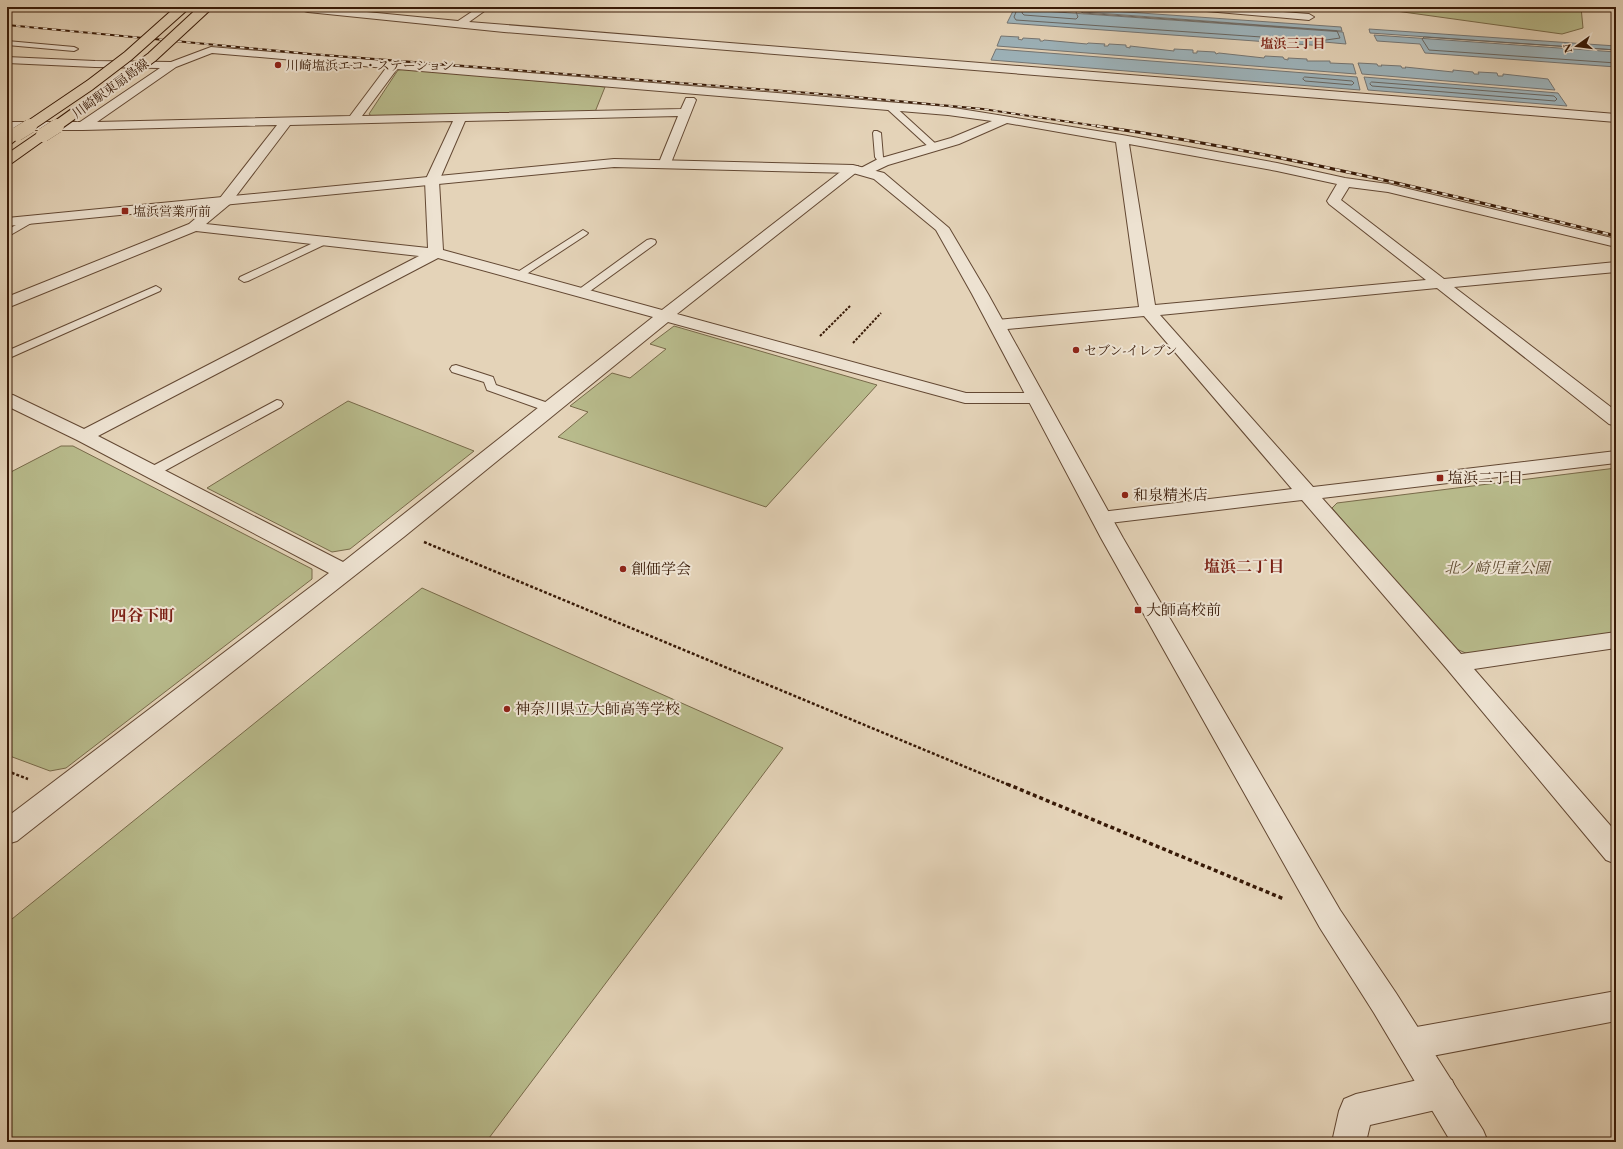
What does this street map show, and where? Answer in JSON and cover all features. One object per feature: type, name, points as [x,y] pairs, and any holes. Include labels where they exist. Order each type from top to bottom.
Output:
[{"type":"highway","name":"川崎駅東扇島線","points":[[10,131],[90,85],[128,56],[183,7]]},
{"type":"highway","name":"川崎駅東扇島線","points":[[106,90],[152,57],[206,7]]},
{"type":"highway","name":"川崎駅東扇島線","points":[[7,160],[87,104]]},
{"type":"street","points":[[300,7],[328,12],[459,25],[1616,118]]},
{"type":"street","points":[[459,25],[485,7]]},
{"type":"street","points":[[1170,7],[1308,17]]},
{"type":"street","points":[[83,126],[172,65],[211,50],[888,105],[1005,119],[1277,167],[1345,182],[1388,188],[1616,243]]},
{"type":"street","points":[[7,60],[95,64],[172,65]]},
{"type":"street","points":[[353,120],[394,65]]},
{"type":"street","points":[[664,164],[694,89]]},
{"type":"street","points":[[10,131],[83,126],[685,112]]},
{"type":"street","points":[[436,253],[432,181],[461,117]]},
{"type":"street","points":[[7,833],[398,531],[665,316],[858,170],[955,141],[1005,119]]},
{"type":"street","points":[[7,303],[194,227],[225,201],[286,122]]},
{"type":"street","points":[[1122,139],[1148,311],[1455,664],[1616,852]]},
{"type":"street","points":[[7,222],[607,164],[664,164],[858,170],[879,176],[942,228],[997,325],[1101,518],[1330,919],[1471,1142]]},
{"type":"street","points":[[1345,182],[1334,201],[1616,420]]},
{"type":"street","points":[[194,227],[436,253],[803,352],[965,398],[1036,398]]},
{"type":"street","points":[[84,436],[436,253]]},
{"type":"street","points":[[997,325],[1616,267]]},
{"type":"street","points":[[7,399],[84,436],[345,572]]},
{"type":"street","points":[[1101,518],[1616,457]]},
{"type":"street","points":[[1455,664],[1616,640]]},
{"type":"street","points":[[1410,1044],[1616,1006]]},
{"type":"street","points":[[1349,1142],[1356,1111],[1440,1092]]},
{"type":"lane","points":[[7,43],[74,49]]},
{"type":"lane","points":[[888,105],[934,147]]},
{"type":"lane","points":[[877,133],[879,157],[883,162]]},
{"type":"lane","points":[[7,234],[30,220]]},
{"type":"lane","points":[[518,275],[583,233]]},
{"type":"lane","points":[[244,279],[326,240]]},
{"type":"lane","points":[[582,292],[651,242]]},
{"type":"lane","points":[[7,355],[156,289]]},
{"type":"lane","points":[[456,369],[489,380],[491,387],[550,408]]},
{"type":"lane","points":[[152,472],[276,404]]},
{"type":"path","points":[[803,352],[851,305]]},
{"type":"path","points":[[835,361],[881,313]]},
{"type":"path","points":[[398,531],[1330,919]]},
{"type":"green space","points":[[1367,7],[1581,7],[1583,28],[1562,34]]},
{"type":"green space","points":[[406,69],[605,87],[595,112],[373,117],[369,114],[398,70]]},
{"type":"green space","points":[[674,326],[877,385],[766,507],[558,437],[588,412],[570,406],[612,373],[630,378],[666,349],[650,344]]},
{"type":"green space","points":[[348,401],[474,451],[350,549],[332,552],[207,488]]},
{"type":"green space","points":[[61,446],[73,446],[312,569],[312,579],[66,768],[50,771],[7,755],[7,474]]},
{"type":"green space","name":"北ノ崎児童公園","points":[[1616,468],[1616,635],[1475,657],[1454,648],[1332,508],[1337,503]]},
{"type":"green space","points":[[422,588],[783,748],[486,1142],[7,1142],[7,923]]},
{"type":"water","points":[[1015,7],[1055,7],[1341,27],[1342,31]]},
{"type":"water","points":[[1014,9],[1343,32],[1346,44],[1324,42],[1324,46],[1007,23]]},
{"type":"water","points":[[1369,29],[1616,46],[1616,50],[1370,33]]},
{"type":"water","points":[[1374,35],[1616,52],[1616,67],[1425,53],[1420,44],[1377,41]]},
{"type":"water","points":[[1001,36],[1019,37],[1018,39],[1022,40],[1023,38],[1040,39],[1040,41],[1105,44],[1104,46],[1108,46],[1109,44],[1126,45],[1126,47],[1130,48],[1130,46],[1174,51],[1174,49],[1193,50],[1193,53],[1197,53],[1197,51],[1215,52],[1216,54],[1219,53],[1264,58],[1265,56],[1283,57],[1284,59],[1288,60],[1288,58],[1307,59],[1307,61],[1330,61],[1330,63],[1353,64],[1356,74],[997,46]]},
{"type":"water","points":[[996,49],[1357,77],[1360,90],[991,60]]},
{"type":"water","points":[[1358,63],[1453,72],[1453,70],[1473,72],[1474,74],[1479,74],[1478,72],[1497,73],[1498,76],[1503,76],[1503,74],[1548,79],[1555,90],[1362,74]]},
{"type":"water","points":[[1364,77],[1558,93],[1567,106],[1368,90]]},
{"type":"railway","points":[[7,25],[311,54],[834,95],[983,109],[1104,127]]},
{"type":"railway","points":[[1097,126],[1162,136],[1293,160],[1487,204],[1616,236]]},
{"type":"place","name":"川崎塩浜エコ・ステーション","points":[[278,65]]},
{"type":"place","name":"塩浜営業所前","points":[[125,211]]},
{"type":"place","name":"セブン-イレブン","points":[[1076,350]]},
{"type":"place","name":"塩浜二丁目","points":[[1440,478]]},
{"type":"place","name":"和泉精米店","points":[[1125,495]]},
{"type":"place","name":"創価学会","points":[[623,569]]},
{"type":"place","name":"大師高校前","points":[[1138,610]]},
{"type":"place","name":"神奈川県立大師高等学校","points":[[507,709]]},
{"type":"district","name":"塩浜三丁目","points":[[1293,43]]},
{"type":"district","name":"塩浜二丁目","points":[[1244,566]]},
{"type":"district","name":"四谷下町","points":[[143,615]]}]
